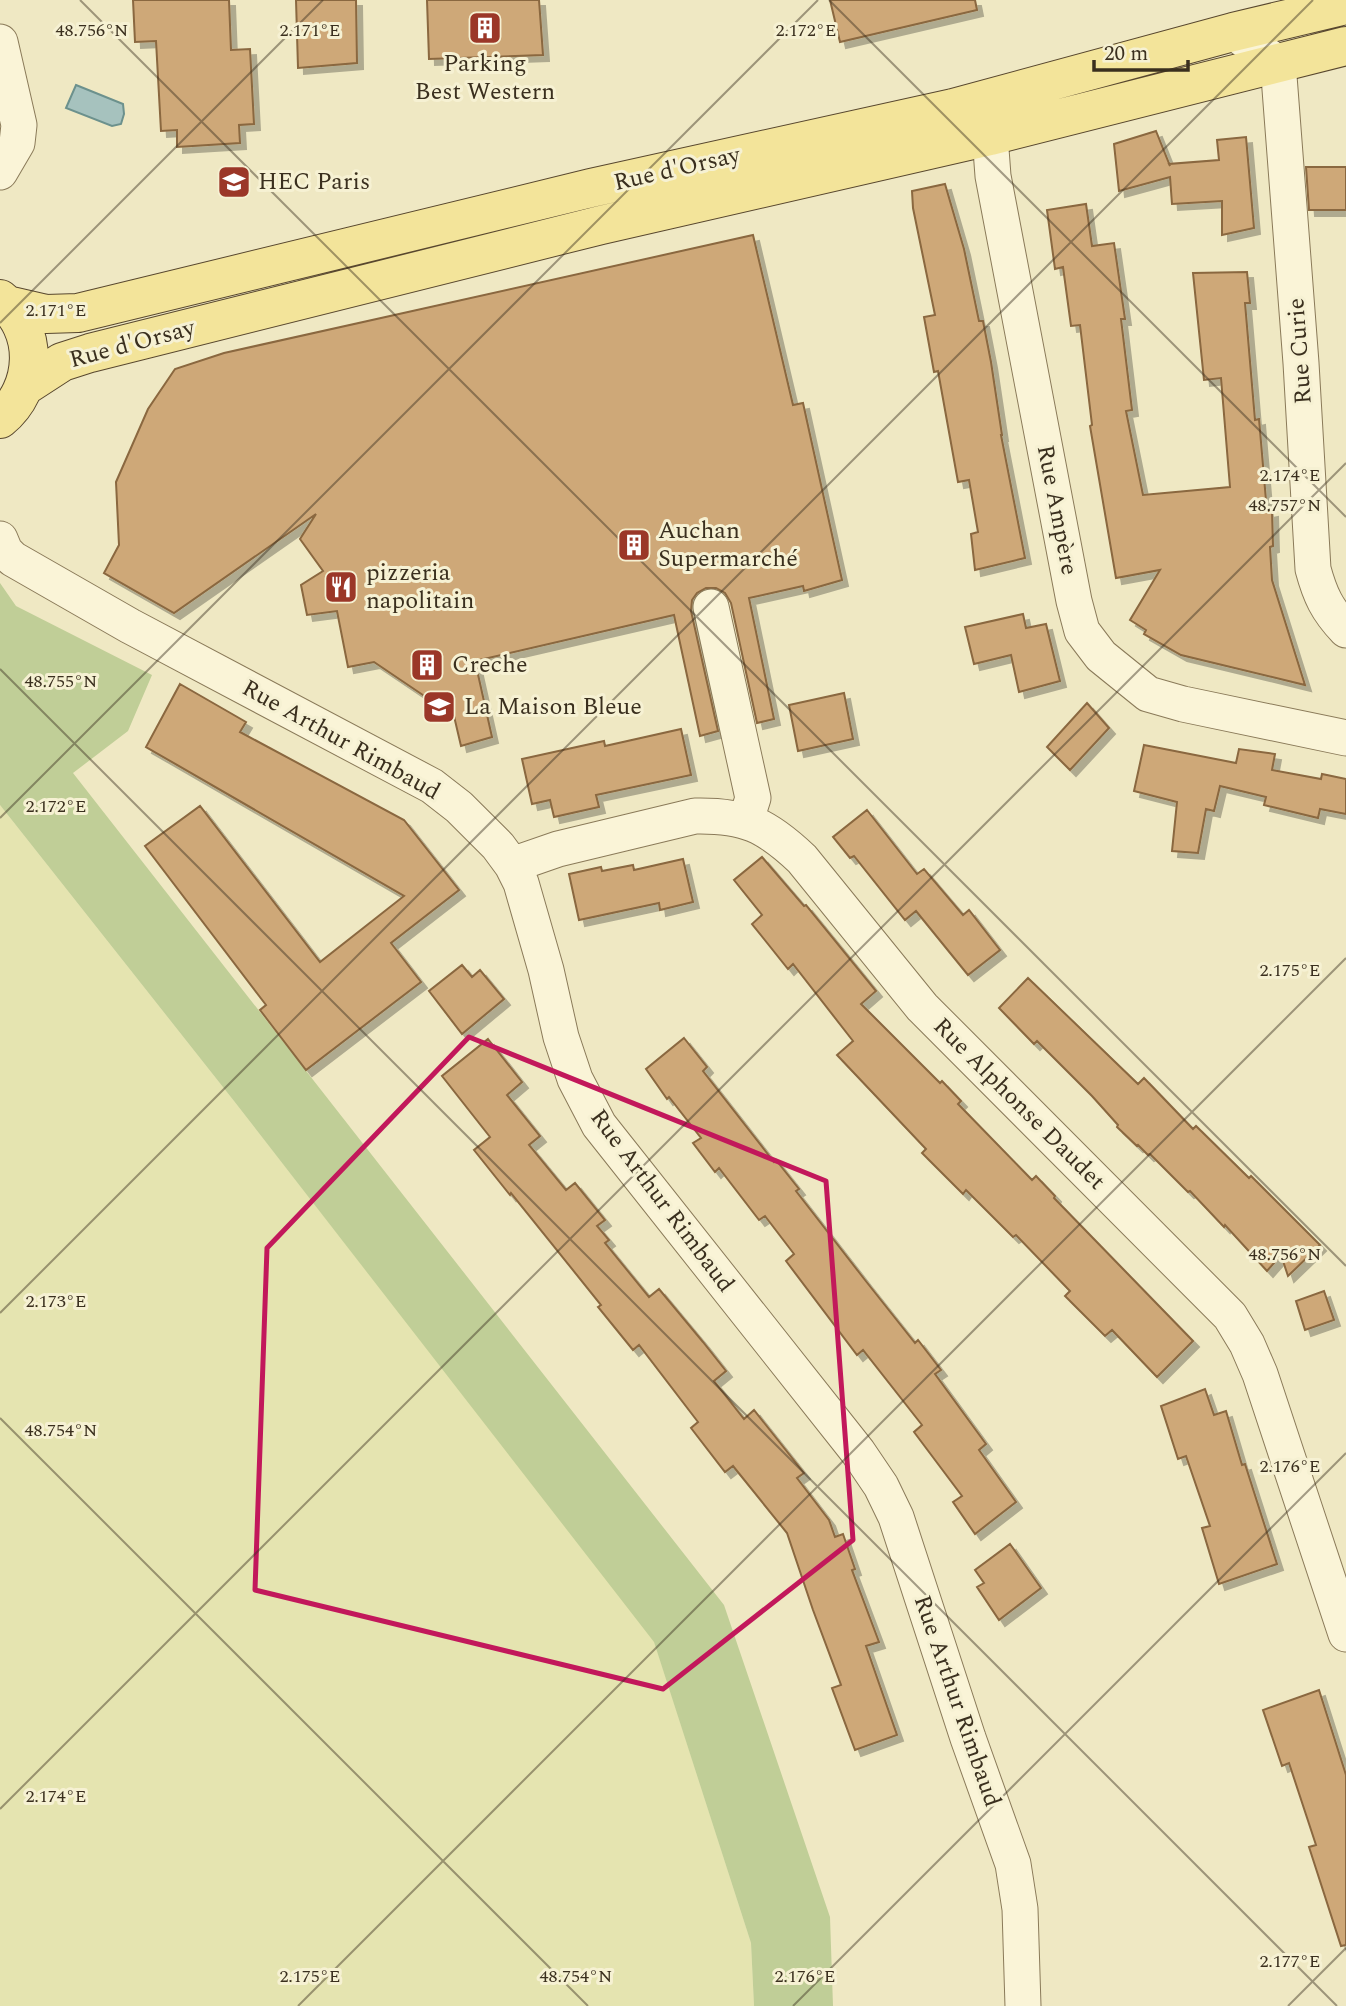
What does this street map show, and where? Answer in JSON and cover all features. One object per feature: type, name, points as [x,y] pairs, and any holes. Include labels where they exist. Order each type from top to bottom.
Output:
[{"type":"main road","name":"Rue d'Orsay","points":[[4,302],[46,314],[78,313],[590,188],[988,99],[1233,32],[1346,5]]},
{"type":"main road","name":"Rue d'Orsay","points":[[25,386],[62,362],[90,353],[601,225],[990,136],[1346,46]]},
{"type":"main road","points":[[0,419],[12,409],[25,386],[30,365],[28,343],[20,323],[4,302]]},
{"type":"street","points":[[1233,32],[1278,63]]},
{"type":"street","points":[[0,172],[17,144],[19,125],[2,59]]},
{"type":"street","name":"Rue Curie","points":[[1278,63],[1301,363],[1313,569],[1320,593],[1332,616],[1346,630]]},
{"type":"street","name":"Rue Ampère","points":[[988,99],[993,176],[1082,631],[1101,656],[1147,694],[1346,738]]},
{"type":"street","name":"Rue Arthur Rimbaud","points":[[0,539],[5,551],[31,571],[432,786],[459,807],[512,864],[521,883],[546,970],[561,1037],[575,1079],[599,1125],[858,1452],[881,1486],[896,1517],[968,1738],[1013,1864],[1020,1909],[1023,2006]]},
{"type":"street","points":[[710,607],[753,798],[746,820]]},
{"type":"street","name":"Rue Alphonse Daudet","points":[[512,864],[558,849],[695,816],[718,815],[746,820],[786,844],[802,859],[922,1007],[1230,1317],[1247,1344],[1260,1374],[1346,1634]]},
{"type":"highlighted area","points":[[469,1037],[826,1181],[853,1540],[663,1689],[255,1590],[267,1248]]},
{"type":"green space","points":[[0,583],[16,606],[152,675],[128,731],[73,773],[724,1605],[830,1917],[833,2006],[754,2006],[751,1943],[654,1642],[234,1101],[0,805]]},
{"type":"green space","points":[[0,805],[653,1638],[751,1943],[754,2006],[0,2006]]},
{"type":"water","points":[[76,85],[123,104],[121,124],[112,126],[66,108]]},
{"type":"building","points":[[133,0],[229,0],[231,50],[250,49],[254,124],[239,125],[240,143],[177,147],[177,130],[161,131],[156,41],[135,42]]},
{"type":"building","points":[[296,0],[356,0],[357,63],[298,68]]},
{"type":"building","name":"Parking Best Western","points":[[427,0],[539,0],[543,55],[429,59]]},
{"type":"building","points":[[830,0],[975,0],[977,10],[840,42]]},
{"type":"building","points":[[1156,131],[1169,164],[1219,160],[1217,140],[1246,137],[1254,228],[1222,235],[1222,201],[1172,204],[1170,177],[1119,191],[1114,144]]},
{"type":"building","points":[[1306,167],[1346,167],[1346,210],[1309,210]]},
{"type":"building","points":[[945,184],[964,249],[979,321],[983,321],[1001,435],[1025,558],[975,570],[971,534],[978,532],[969,480],[958,482],[938,371],[934,372],[924,317],[935,315],[913,208],[912,191]]},
{"type":"building","points":[[1086,204],[1092,246],[1114,243],[1125,319],[1121,319],[1132,410],[1126,411],[1143,495],[1230,487],[1221,378],[1204,380],[1193,273],[1247,272],[1250,303],[1245,303],[1255,420],[1259,419],[1267,512],[1272,511],[1272,580],[1305,685],[1181,655],[1144,634],[1146,630],[1130,620],[1160,570],[1116,578],[1090,426],[1080,325],[1071,326],[1063,267],[1055,269],[1047,210]]},
{"type":"building","points":[[753,235],[793,405],[803,403],[842,580],[804,591],[803,586],[749,598],[774,719],[757,723],[731,603],[725,593],[716,588],[706,588],[697,593],[692,600],[691,611],[718,731],[700,736],[674,615],[475,661],[492,737],[461,746],[454,716],[374,662],[348,667],[337,611],[307,615],[301,585],[323,571],[300,539],[316,514],[174,613],[104,573],[119,545],[116,482],[148,409],[175,369],[224,353]]},
{"type":"building","points":[[1023,614],[1026,628],[1046,624],[1060,681],[1019,692],[1011,655],[974,664],[965,627]]},
{"type":"building","points":[[180,684],[246,722],[240,732],[404,820],[459,890],[391,943],[421,982],[306,1070],[260,1010],[266,1005],[145,846],[200,806],[320,962],[404,896],[146,747]]},
{"type":"building","points":[[844,693],[853,739],[798,751],[789,705]]},
{"type":"building","points":[[1087,703],[1109,728],[1070,770],[1047,747]]},
{"type":"building","points":[[681,729],[691,775],[596,795],[599,807],[554,817],[550,800],[532,804],[522,759],[604,741],[605,746]]},
{"type":"building","points":[[1144,745],[1236,763],[1239,749],[1275,754],[1272,770],[1321,779],[1322,774],[1346,779],[1346,814],[1320,809],[1318,818],[1264,805],[1266,797],[1220,786],[1214,811],[1206,809],[1198,853],[1172,851],[1177,802],[1134,791]]},
{"type":"building","points":[[867,810],[917,874],[924,869],[963,915],[969,910],[1000,950],[968,975],[916,911],[905,920],[854,856],[850,858],[833,837]]},
{"type":"building","points":[[762,857],[804,906],[806,905],[876,991],[861,1004],[940,1083],[942,1081],[961,1101],[958,1104],[1032,1180],[1036,1176],[1054,1198],[1193,1341],[1157,1377],[1112,1330],[1105,1336],[1065,1296],[1070,1291],[1016,1235],[1013,1237],[966,1190],[963,1194],[922,1153],[926,1149],[837,1055],[853,1041],[793,964],[788,969],[752,924],[762,915],[734,880]]},
{"type":"building","points":[[683,859],[693,902],[660,910],[659,903],[579,920],[569,874],[601,867],[602,871],[633,865],[634,870]]},
{"type":"building","points":[[462,965],[472,977],[480,970],[504,999],[462,1034],[429,991]]},
{"type":"building","points":[[1028,978],[1138,1084],[1144,1078],[1193,1129],[1196,1126],[1249,1178],[1251,1176],[1320,1245],[1288,1276],[1281,1255],[1267,1271],[1225,1225],[1224,1227],[1190,1191],[1117,1127],[1092,1096],[1037,1041],[1034,1044],[999,1008]]},
{"type":"building","points":[[684,1038],[707,1067],[703,1071],[774,1162],[776,1160],[799,1189],[796,1191],[915,1343],[918,1340],[941,1370],[935,1374],[986,1444],[979,1450],[1016,1502],[975,1534],[953,1502],[962,1496],[914,1432],[922,1425],[863,1350],[857,1355],[786,1261],[794,1254],[765,1216],[759,1220],[719,1168],[715,1172],[693,1143],[701,1138],[669,1097],[667,1099],[646,1069]]},
{"type":"building","points":[[488,1039],[522,1082],[507,1095],[540,1136],[529,1145],[566,1190],[575,1183],[605,1220],[597,1226],[609,1240],[605,1243],[649,1297],[659,1289],[703,1342],[726,1371],[714,1381],[744,1419],[754,1410],[804,1473],[797,1478],[829,1520],[835,1537],[843,1534],[855,1569],[852,1570],[879,1642],[866,1646],[897,1735],[855,1750],[832,1688],[841,1685],[787,1533],[733,1466],[725,1472],[691,1428],[698,1422],[639,1345],[633,1350],[598,1307],[601,1305],[474,1150],[490,1137],[442,1076]]},
{"type":"building","points":[[1324,1291],[1334,1320],[1305,1330],[1296,1301]]},
{"type":"building","points":[[1205,1389],[1214,1415],[1226,1411],[1277,1564],[1219,1584],[1202,1528],[1210,1526],[1186,1456],[1178,1459],[1161,1406]]},
{"type":"building","points":[[1010,1544],[1041,1588],[999,1620],[977,1587],[984,1583],[975,1570]]},
{"type":"building","points":[[1319,1690],[1346,1775],[1346,1945],[1341,1946],[1309,1847],[1316,1845],[1289,1763],[1282,1766],[1263,1710]]},
{"type":"place","name":"Parking Best Western","points":[[485,28]]},
{"type":"place","name":"HEC Paris","points":[[234,182]]},
{"type":"place","name":"Auchan Supermarché","points":[[634,545]]},
{"type":"place","name":"pizzeria napolitain","points":[[341,587]]},
{"type":"place","name":"Creche","points":[[427,665]]},
{"type":"place","name":"La Maison Bleue","points":[[439,707]]}]
